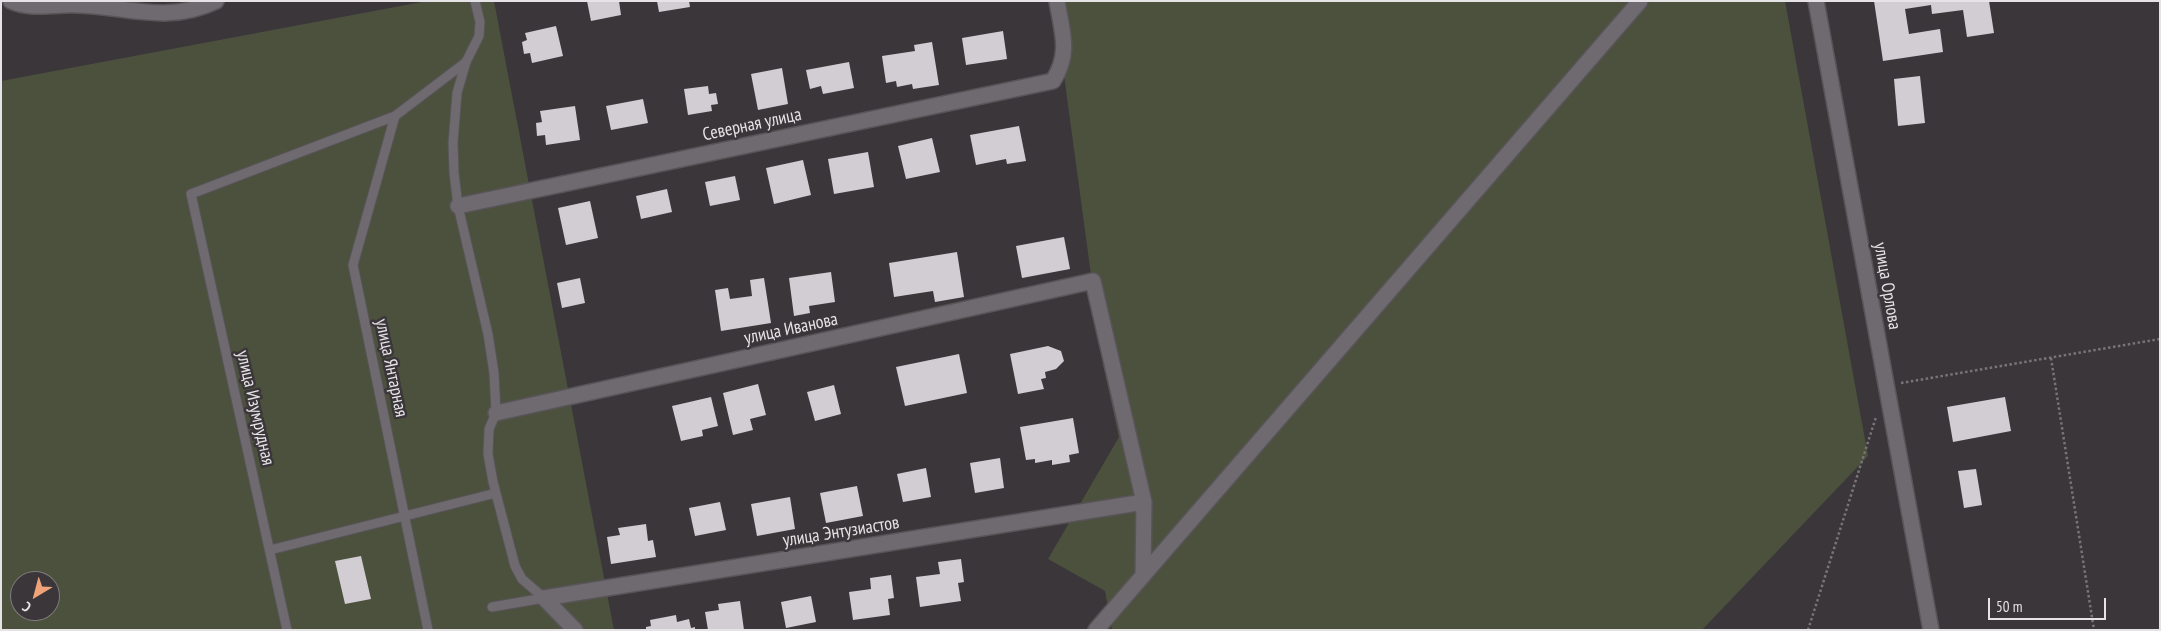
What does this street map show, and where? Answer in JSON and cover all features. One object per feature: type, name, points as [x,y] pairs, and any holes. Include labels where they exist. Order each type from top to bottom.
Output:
[{"type":"street","points":[[11,1],[35,7],[79,3],[151,14],[181,12],[204,7],[216,1]]},
{"type":"street","name":"Северная улица","points":[[458,206],[1053,81],[1064,58],[1065,47],[1057,1]]},
{"type":"street","points":[[1096,630],[1640,1]]},
{"type":"street","name":"улица Орлова","points":[[1816,1],[1931,630]]},
{"type":"street","name":"улица Иванова","points":[[496,413],[1093,281],[1144,502]]},
{"type":"street","points":[[1144,502],[1144,575]]},
{"type":"street","name":"улица Энтузиастов","points":[[544,598],[1144,502]]},
{"type":"street","points":[[544,598],[575,630]]},
{"type":"lane","points":[[476,1],[480,22],[479,36],[466,62],[457,93],[454,119],[454,173],[458,206],[488,334],[494,373],[496,413],[489,429],[488,454],[496,492],[515,566],[522,579],[544,598]]},
{"type":"lane","points":[[395,116],[466,62]]},
{"type":"lane","name":"улица Изумрудная","points":[[287,630],[191,194],[395,116]]},
{"type":"lane","name":"улица Янтарная","points":[[395,116],[353,265],[428,630]]},
{"type":"lane","points":[[270,550],[496,492]]},
{"type":"lane","points":[[492,607],[544,598]]},
{"type":"path","points":[[1886,386],[2160,339]]},
{"type":"path","points":[[2051,358],[2094,630]]},
{"type":"path","points":[[1808,630],[1877,413]]},
{"type":"green space","points":[[427,1],[494,1],[614,630],[1,630],[1,81]]},
{"type":"green space","points":[[1054,1],[1785,1],[1868,456],[1702,630],[1112,630],[1105,591],[1048,559],[1119,437],[1103,364]]},
{"type":"building","points":[[587,1],[619,1],[621,15],[591,21]]},
{"type":"building","points":[[657,1],[689,1],[690,7],[659,12]]},
{"type":"building","points":[[1874,1],[1989,1],[1994,33],[1967,37],[1963,10],[1932,14],[1931,5],[1905,9],[1909,34],[1940,29],[1943,52],[1883,61]]},
{"type":"building","points":[[556,26],[563,56],[532,63],[530,53],[524,54],[522,42],[527,40],[525,33]]},
{"type":"building","points":[[1003,31],[1007,59],[966,65],[962,38]]},
{"type":"building","points":[[932,42],[939,85],[913,89],[912,84],[897,87],[896,81],[886,83],[882,56],[915,51],[914,45]]},
{"type":"building","points":[[849,62],[854,88],[823,94],[821,86],[810,89],[806,70]]},
{"type":"building","points":[[782,68],[788,104],[758,110],[751,74]]},
{"type":"building","points":[[1920,76],[1925,123],[1898,126],[1894,79]]},
{"type":"building","points":[[708,86],[709,94],[716,93],[718,104],[711,105],[712,111],[688,115],[684,89]]},
{"type":"building","points":[[643,99],[648,123],[611,130],[606,106]]},
{"type":"building","points":[[575,106],[580,140],[546,145],[545,135],[537,136],[536,123],[542,122],[540,111]]},
{"type":"building","points":[[1019,126],[1026,161],[1007,164],[1006,159],[976,165],[970,135]]},
{"type":"building","points":[[932,138],[940,172],[906,179],[898,146]]},
{"type":"building","points":[[868,152],[874,187],[834,194],[828,159]]},
{"type":"building","points":[[803,160],[811,195],[774,204],[766,168]]},
{"type":"building","points":[[735,176],[740,200],[710,206],[705,182]]},
{"type":"building","points":[[667,189],[672,212],[641,219],[636,196]]},
{"type":"building","points":[[590,201],[598,238],[566,245],[558,208]]},
{"type":"building","points":[[1064,237],[1070,269],[1022,278],[1016,246]]},
{"type":"building","points":[[957,252],[964,297],[935,302],[933,291],[894,297],[889,263]]},
{"type":"building","points":[[831,272],[835,302],[809,306],[810,313],[794,316],[789,278]]},
{"type":"building","points":[[580,278],[585,303],[562,308],[557,283]]},
{"type":"building","points":[[764,278],[771,323],[721,331],[715,290],[728,288],[730,299],[752,296],[750,280]]},
{"type":"building","points":[[1048,346],[1061,351],[1064,361],[1056,369],[1045,372],[1046,378],[1041,379],[1044,389],[1018,394],[1010,354]]},
{"type":"building","points":[[959,354],[967,393],[905,406],[896,367]]},
{"type":"building","points":[[758,384],[766,415],[750,419],[753,430],[733,435],[723,393]]},
{"type":"building","points":[[834,385],[841,414],[815,421],[807,392]]},
{"type":"building","points":[[711,397],[718,426],[702,430],[703,436],[681,441],[672,406]]},
{"type":"building","points":[[2005,397],[2011,431],[1953,442],[1947,407]]},
{"type":"building","points":[[1073,418],[1079,453],[1069,455],[1070,462],[1052,465],[1052,460],[1035,463],[1035,459],[1026,460],[1020,427]]},
{"type":"building","points":[[1000,458],[1004,488],[975,493],[970,463]]},
{"type":"building","points":[[926,468],[931,497],[903,502],[897,474]]},
{"type":"building","points":[[1976,469],[1982,505],[1964,508],[1958,471]]},
{"type":"building","points":[[857,486],[863,516],[826,523],[820,493]]},
{"type":"building","points":[[790,497],[795,529],[757,536],[751,504]]},
{"type":"building","points":[[720,502],[726,530],[695,536],[689,508]]},
{"type":"building","points":[[646,524],[648,541],[653,540],[656,557],[611,564],[607,537],[620,535],[618,528]]},
{"type":"building","points":[[361,556],[371,599],[345,604],[335,561]]},
{"type":"building","points":[[961,559],[964,582],[958,583],[961,601],[920,607],[916,577],[940,574],[938,562]]},
{"type":"building","points":[[891,575],[894,598],[888,599],[890,615],[853,620],[849,592],[871,589],[870,578]]},
{"type":"building","points":[[811,596],[816,622],[786,628],[781,602]]},
{"type":"building","points":[[740,601],[744,630],[708,630],[705,612],[719,610],[718,604]]},
{"type":"building","points":[[676,615],[677,622],[689,619],[691,628],[695,627],[695,630],[646,630],[646,627],[651,626],[650,620]]}]
